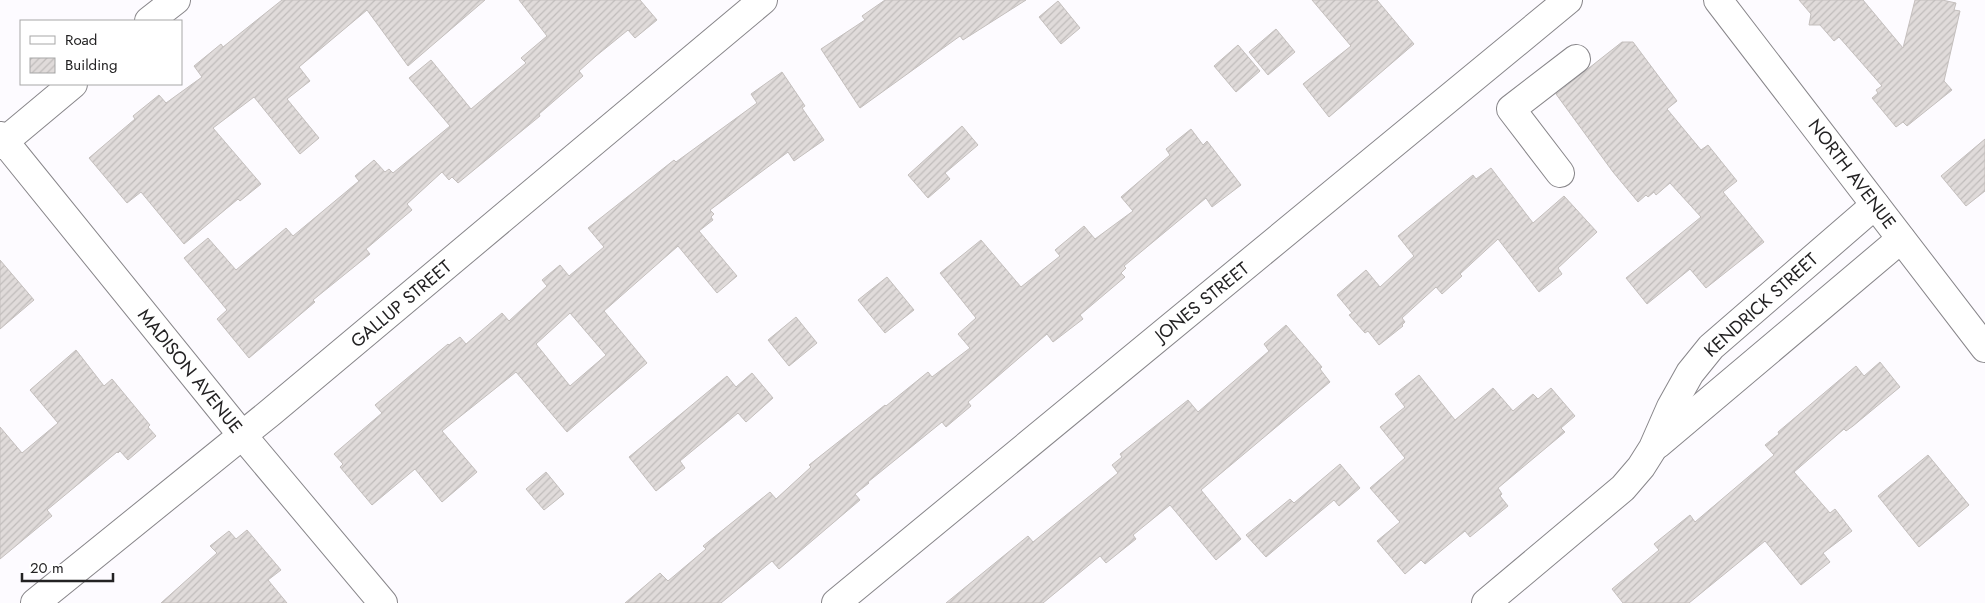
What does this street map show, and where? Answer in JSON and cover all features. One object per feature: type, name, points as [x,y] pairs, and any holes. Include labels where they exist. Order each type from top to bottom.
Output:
[{"type":"street","points":[[150,20],[176,0]]},
{"type":"street","name":"GALLUP STREET","points":[[35,603],[242,435],[763,0]]},
{"type":"street","name":"JONES STREET","points":[[836,603],[1568,0]]},
{"type":"street","name":"NORTH AVENUE","points":[[1722,2],[1985,348]]},
{"type":"street","points":[[1560,174],[1511,109],[1576,59]]},
{"type":"street","points":[[2,140],[72,85]]},
{"type":"street","name":"MADISON AVENUE","points":[[2,140],[242,435],[383,603]]},
{"type":"street","name":"KENDRICK STREET","points":[[1486,603],[1623,488],[1641,467],[1653,448],[1682,386],[1711,347],[1875,205]]},
{"type":"street","name":"KENDRICK STREET","points":[[1653,448],[1901,239]]},
{"type":"building","points":[[282,0],[485,0],[408,66],[367,10],[299,67],[310,81],[287,99],[319,138],[300,154],[254,97],[213,128],[261,184],[240,201],[238,199],[184,244],[141,192],[127,203],[89,158],[135,119],[133,116],[159,95],[166,103],[202,77],[194,66],[221,44],[223,47]]},
{"type":"building","points":[[519,0],[640,0],[657,20],[635,38],[628,30],[596,56],[579,71],[583,76],[539,114],[540,116],[458,183],[452,177],[449,180],[442,172],[407,204],[412,210],[366,249],[370,254],[313,300],[315,302],[249,358],[217,319],[227,310],[184,258],[208,238],[236,270],[286,228],[293,236],[359,181],[355,176],[374,160],[385,172],[389,169],[393,173],[450,126],[409,78],[431,60],[471,109],[526,63],[521,58],[547,36]]},
{"type":"building","points":[[885,0],[1026,0],[963,40],[960,36],[860,108],[821,49],[865,20],[862,16]]},
{"type":"building","points":[[1312,0],[1377,0],[1414,44],[1329,117],[1303,84],[1351,46]]},
{"type":"building","points":[[1799,0],[1863,0],[1903,48],[1915,0],[1942,0],[1956,3],[1954,10],[1960,11],[1944,81],[1952,90],[1907,126],[1903,122],[1896,127],[1872,98],[1878,93],[1876,90],[1882,86],[1839,37],[1834,41],[1820,25],[1809,25],[1811,14]]},
{"type":"building","points":[[1058,1],[1080,28],[1061,44],[1039,17]]},
{"type":"building","points":[[1276,29],[1295,52],[1268,75],[1249,52]]},
{"type":"building","points":[[1622,42],[1633,42],[1677,101],[1667,109],[1701,150],[1708,145],[1737,181],[1723,192],[1764,242],[1706,288],[1690,269],[1647,304],[1626,278],[1701,217],[1670,183],[1656,195],[1654,192],[1648,197],[1646,195],[1638,202],[1613,172],[1556,94]]},
{"type":"building","points":[[1238,45],[1260,71],[1236,92],[1214,66]]},
{"type":"building","points":[[782,72],[805,106],[802,108],[824,140],[794,161],[788,152],[710,210],[714,214],[711,217],[713,220],[699,231],[737,276],[717,293],[678,246],[604,311],[647,363],[567,432],[516,372],[442,431],[477,472],[442,502],[415,469],[372,505],[340,467],[343,464],[334,454],[382,413],[375,405],[448,344],[460,337],[466,344],[502,313],[509,321],[547,286],[542,280],[560,265],[569,276],[604,247],[588,228],[674,160],[676,162],[757,103],[751,94]],"holes":[[[570,313],[606,355],[570,386],[536,344]]]},
{"type":"building","points":[[962,126],[978,145],[945,173],[950,179],[928,198],[908,175]]},
{"type":"building","points":[[1191,129],[1203,145],[1207,141],[1241,185],[1212,207],[1206,198],[1124,266],[1126,268],[1121,273],[1125,277],[1080,315],[1083,319],[1053,342],[1047,334],[968,402],[971,406],[946,427],[942,422],[868,482],[855,494],[860,500],[779,569],[772,561],[721,603],[625,603],[660,573],[668,581],[706,549],[703,546],[770,492],[776,499],[811,467],[809,465],[885,405],[928,372],[932,377],[970,348],[958,334],[976,318],[940,273],[981,240],[1021,287],[1060,256],[1055,250],[1084,226],[1095,239],[1133,211],[1121,197],[1170,155],[1166,149]]},
{"type":"building","points":[[1985,139],[1985,191],[1966,206],[1941,176]]},
{"type":"building","points":[[1491,168],[1533,223],[1564,196],[1597,232],[1558,268],[1562,274],[1539,292],[1498,239],[1460,274],[1462,276],[1442,294],[1436,287],[1402,318],[1405,322],[1403,326],[1379,345],[1368,331],[1365,333],[1349,315],[1352,313],[1337,295],[1366,270],[1380,287],[1414,256],[1398,236],[1473,175],[1476,179]]},
{"type":"building","points":[[0,260],[34,300],[0,329]]},
{"type":"building","points":[[887,277],[914,310],[885,333],[858,300]]},
{"type":"building","points":[[796,317],[817,343],[789,366],[768,340]]},
{"type":"building","points":[[1286,325],[1322,367],[1320,369],[1330,382],[1201,490],[1241,539],[1216,560],[1170,505],[1133,535],[1136,539],[1106,563],[1100,556],[1043,603],[946,603],[1028,536],[1033,542],[1118,473],[1112,465],[1122,457],[1120,454],[1188,400],[1198,412],[1269,351],[1264,344]]},
{"type":"building","points":[[76,350],[104,386],[112,379],[150,425],[148,427],[156,436],[128,460],[120,451],[117,452],[47,510],[52,516],[0,559],[0,427],[22,453],[58,423],[30,390]]},
{"type":"building","points":[[1880,362],[1900,387],[1853,426],[1846,431],[1844,429],[1794,472],[1830,513],[1835,509],[1852,531],[1823,553],[1830,562],[1801,585],[1765,541],[1689,603],[1623,603],[1612,589],[1659,550],[1654,544],[1690,515],[1695,522],[1774,455],[1765,445],[1856,366],[1864,376]]},
{"type":"building","points":[[752,373],[773,398],[746,422],[738,413],[680,461],[685,468],[656,491],[629,457],[727,376],[736,387]]},
{"type":"building","points":[[1419,375],[1455,420],[1493,388],[1513,411],[1533,394],[1538,399],[1551,388],[1575,416],[1561,428],[1565,432],[1498,488],[1502,494],[1500,496],[1508,506],[1470,537],[1465,531],[1425,564],[1421,560],[1405,574],[1377,541],[1400,522],[1370,488],[1405,458],[1380,427],[1405,407],[1395,394]]},
{"type":"building","points":[[1928,455],[1969,505],[1919,547],[1878,496]]},
{"type":"building","points":[[1340,464],[1360,488],[1339,506],[1334,500],[1266,557],[1246,535],[1290,499],[1294,503]]},
{"type":"building","points":[[546,472],[564,494],[544,510],[526,489]]},
{"type":"building","points":[[247,530],[281,570],[268,580],[287,603],[161,603],[217,553],[210,546],[229,531],[236,539]]}]
